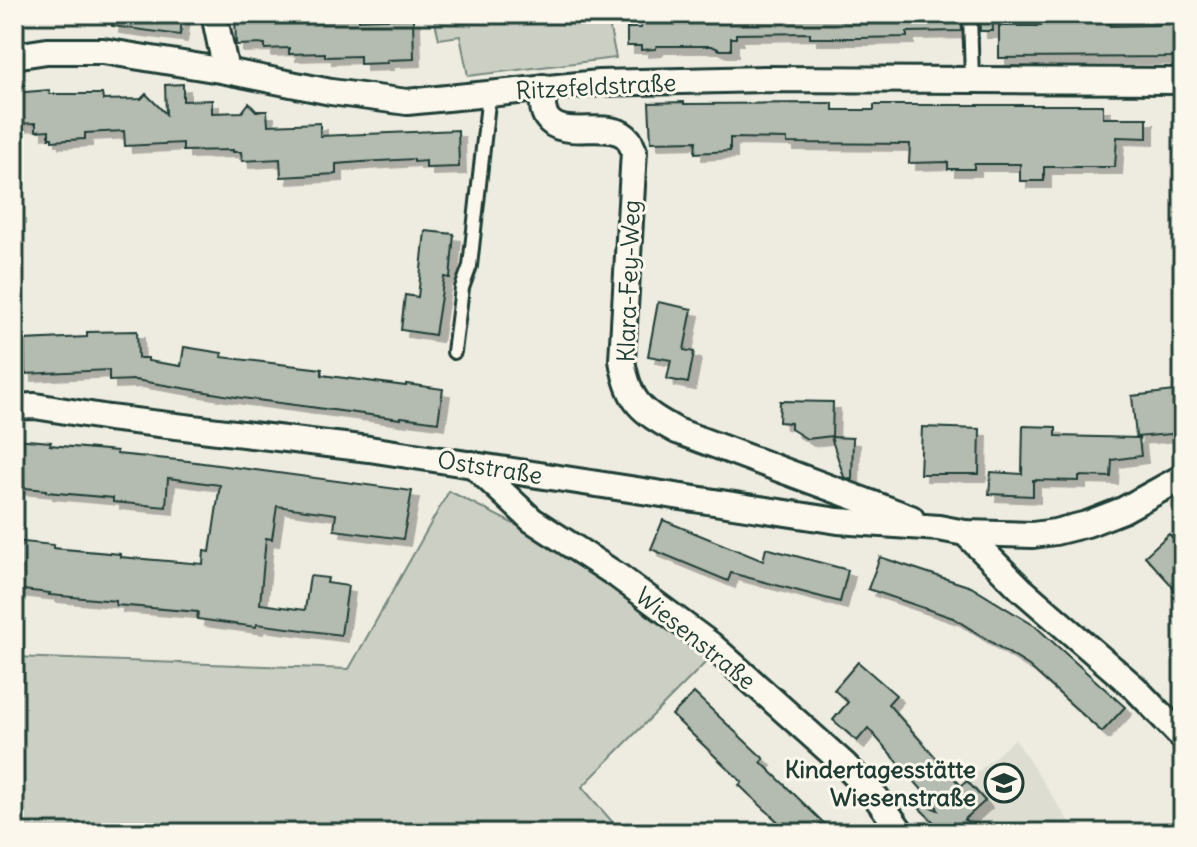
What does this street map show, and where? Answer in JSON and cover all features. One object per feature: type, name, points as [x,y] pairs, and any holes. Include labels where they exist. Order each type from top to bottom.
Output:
[{"type":"street","points":[[214,14],[226,71]]},
{"type":"street","name":"Ritzefeldstraße","points":[[14,56],[47,51],[103,51],[331,92],[407,102],[599,83],[764,79],[1183,81]]},
{"type":"street","name":"Klara-Fey-Weg","points":[[543,87],[543,107],[547,119],[560,128],[616,131],[628,138],[634,151],[622,360],[625,380],[637,404],[649,415],[677,431],[939,528]]},
{"type":"street","name":"Oststraße","points":[[14,407],[35,406],[109,418],[355,447],[838,521],[939,528],[965,533],[1033,535],[1087,524],[1123,510],[1183,477]]},
{"type":"street","name":"Wiesenstraße","points":[[472,464],[532,520],[618,576],[710,644],[845,765],[876,797],[902,833]]},
{"type":"street","points":[[965,533],[1021,589],[1135,688],[1183,738]]},
{"type":"lane","points":[[970,14],[972,79]]},
{"type":"lane","points":[[454,352],[462,288],[470,266],[489,94]]},
{"type":"shaded area","points":[[433,14],[607,14],[616,58],[468,76],[460,36],[439,39]]},
{"type":"shaded area","points":[[449,491],[581,558],[712,656],[582,787],[622,833],[14,833],[14,657],[349,669]]},
{"type":"shaded area","name":"Kindertagesstätte Wiesenstraße","points":[[1015,739],[1076,833],[917,833],[914,829]]},
{"type":"building","points":[[113,14],[183,14],[180,35],[112,26]]},
{"type":"building","points":[[235,14],[359,14],[359,20],[413,18],[414,59],[360,64],[360,56],[289,54],[289,48],[265,49],[265,44],[236,45]]},
{"type":"building","points":[[641,14],[961,14],[962,31],[907,32],[907,37],[859,38],[810,38],[810,33],[736,34],[736,38],[731,38],[731,50],[712,46],[657,46],[655,49],[641,50],[641,46],[627,46],[627,28],[641,28]]},
{"type":"building","points":[[979,14],[992,14],[993,31],[980,31]]},
{"type":"building","points":[[1110,14],[1110,26],[1160,25],[1160,20],[1166,20],[1166,14],[1183,14],[1183,57],[999,58],[999,26],[1041,26],[1041,17]]},
{"type":"building","points":[[183,84],[183,101],[212,100],[212,113],[242,112],[249,103],[256,111],[267,111],[268,125],[320,123],[320,136],[458,130],[459,167],[426,168],[426,161],[414,162],[414,159],[336,164],[336,174],[281,177],[280,159],[242,161],[241,152],[183,151],[183,143],[125,146],[124,131],[85,133],[85,139],[52,141],[49,130],[36,131],[36,123],[15,124],[14,93],[49,90],[50,94],[102,94],[103,100],[141,99],[146,94],[166,114],[165,85]]},
{"type":"building","points":[[649,103],[833,103],[833,110],[874,110],[874,105],[1103,105],[1103,118],[1147,118],[1147,138],[1117,137],[1115,167],[1044,167],[1044,181],[1020,181],[1020,164],[974,164],[974,169],[948,169],[948,162],[909,163],[910,144],[787,143],[787,139],[730,138],[730,151],[695,153],[696,141],[651,142]]},
{"type":"building","points":[[425,231],[454,234],[450,278],[444,277],[435,335],[401,330],[405,295],[418,297]]},
{"type":"building","points":[[658,302],[692,309],[684,350],[694,352],[688,383],[667,379],[671,360],[648,356]]},
{"type":"building","points":[[137,331],[138,358],[148,358],[148,361],[181,366],[184,347],[222,353],[221,357],[322,369],[322,375],[443,389],[438,422],[242,398],[135,380],[109,381],[109,370],[25,374],[24,340],[87,337],[87,332]]},
{"type":"building","points":[[1183,390],[1183,433],[1136,437],[1132,396]]},
{"type":"building","points":[[780,401],[833,402],[832,436],[807,439],[791,429],[791,423],[779,422]]},
{"type":"building","points":[[1023,426],[1056,427],[1056,436],[1139,438],[1141,456],[1112,460],[1111,477],[1079,476],[1079,481],[1033,480],[1033,496],[989,494],[991,472],[1022,474]]},
{"type":"building","points":[[922,427],[980,429],[979,474],[920,474]]},
{"type":"building","points":[[831,437],[853,438],[852,480],[844,477]]},
{"type":"building","points":[[14,439],[412,491],[403,539],[334,530],[336,514],[277,506],[272,539],[266,538],[260,604],[305,610],[310,576],[328,578],[327,583],[348,586],[341,635],[197,619],[198,612],[116,605],[116,601],[14,589],[14,541],[120,554],[120,557],[203,564],[204,551],[210,552],[220,485],[168,478],[166,507],[14,487]]},
{"type":"building","points":[[663,520],[763,561],[766,548],[848,570],[840,602],[731,573],[728,581],[651,549]]},
{"type":"building","points":[[1169,534],[1183,548],[1183,598],[1145,556]]},
{"type":"building","points":[[880,557],[971,587],[1035,626],[1125,707],[1102,732],[1029,666],[953,618],[868,589]]},
{"type":"building","points":[[858,662],[896,695],[888,704],[961,786],[967,781],[985,801],[964,820],[993,833],[945,833],[911,799],[938,810],[937,807],[868,728],[857,741],[833,720],[848,702],[834,690]]},
{"type":"building","points":[[694,693],[764,759],[761,762],[834,833],[790,833],[739,785],[742,782],[672,715]]},
{"type":"place","name":"Kindertagesstätte Wiesenstraße","points":[[1004,783]]}]
